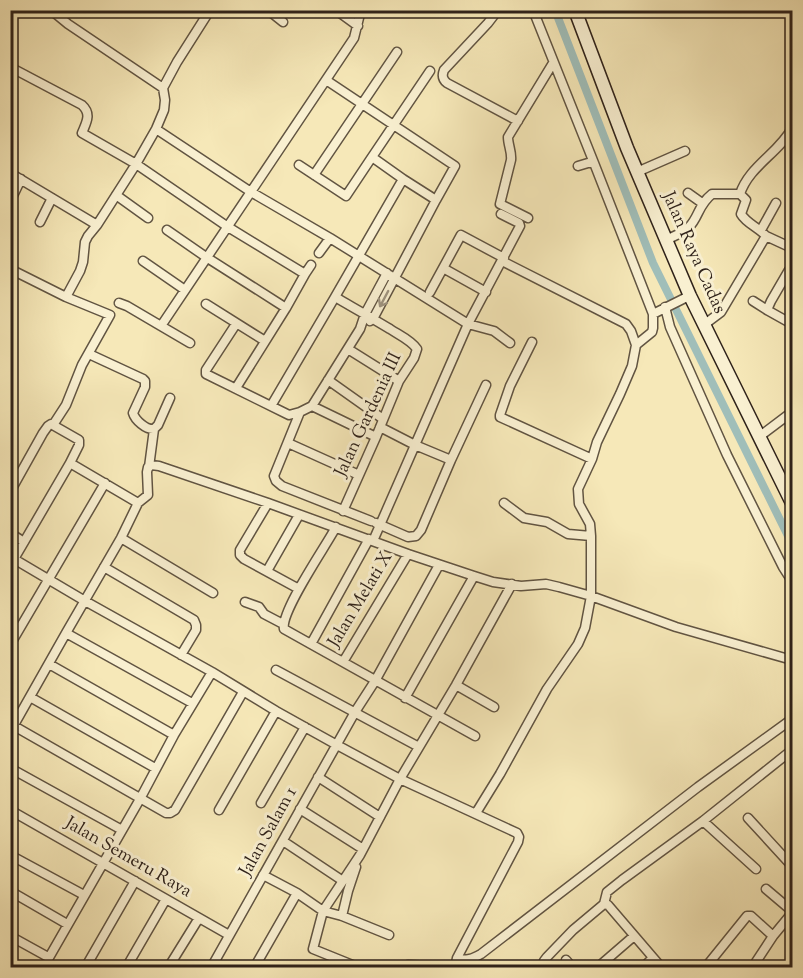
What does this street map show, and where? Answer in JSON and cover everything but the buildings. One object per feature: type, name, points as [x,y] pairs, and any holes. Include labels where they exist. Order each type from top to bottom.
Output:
[{"type":"street","points":[[51,10],[163,88]]},
{"type":"street","points":[[66,297],[80,271],[87,236],[97,225],[156,129],[164,110],[163,88],[210,10]]},
{"type":"street","points":[[268,10],[283,22]]},
{"type":"street","points":[[336,10],[358,26]]},
{"type":"street","points":[[161,326],[354,38],[361,10]]},
{"type":"street","points":[[498,10],[444,70],[442,76],[447,83],[518,121]]},
{"type":"street","points":[[533,10],[653,314],[651,332],[636,345]]},
{"type":"street","name":"Jalan Raya Cadas","points":[[575,10],[637,172],[690,296],[792,503]]},
{"type":"street","points":[[314,175],[397,52]]},
{"type":"street","points":[[528,218],[500,204],[512,156],[508,137],[553,63]]},
{"type":"street","points":[[10,67],[82,105],[88,114],[82,134],[136,164],[228,227],[305,274]]},
{"type":"street","points":[[299,165],[346,196],[430,71]]},
{"type":"street","points":[[236,324],[205,371],[207,375],[289,415],[312,406],[369,316],[455,166],[326,80]]},
{"type":"street","points":[[740,194],[750,174],[784,142],[792,128]]},
{"type":"street","points":[[156,129],[251,192],[468,324],[494,331],[510,343]]},
{"type":"street","points":[[637,172],[685,151]]},
{"type":"street","points":[[372,157],[436,200]]},
{"type":"street","points":[[578,166],[594,164]]},
{"type":"street","points":[[10,173],[97,225]]},
{"type":"street","points":[[11,200],[21,179]]},
{"type":"street","points":[[271,406],[404,179]]},
{"type":"street","points":[[688,193],[702,203]]},
{"type":"street","points":[[666,240],[690,225],[702,203],[710,195],[714,193],[740,194],[746,200],[741,214],[742,218],[764,233],[792,246]]},
{"type":"street","points":[[116,195],[148,218]]},
{"type":"street","points":[[40,222],[52,198]]},
{"type":"street","points":[[675,303],[705,324],[721,312],[764,233],[776,203]]},
{"type":"street","points":[[311,644],[371,540],[375,523],[415,445],[468,324],[520,226],[519,223],[501,214]]},
{"type":"street","points":[[167,230],[286,308]]},
{"type":"street","points":[[430,292],[461,235],[626,324],[631,330],[636,345],[632,366],[578,489],[579,504],[590,524],[591,536],[591,596],[585,628],[578,644],[547,689],[476,813]]},
{"type":"street","points":[[319,253],[330,238]]},
{"type":"street","points":[[675,260],[673,266],[675,303],[670,327],[727,454],[792,581]]},
{"type":"street","points":[[143,261],[185,290]]},
{"type":"street","points":[[236,388],[311,265]]},
{"type":"street","points":[[443,268],[486,291]]},
{"type":"street","points":[[10,269],[66,297],[110,315],[82,365],[66,405],[53,425],[50,425],[43,433],[10,492]]},
{"type":"street","points":[[766,310],[789,270]]},
{"type":"street","points":[[335,297],[369,316]]},
{"type":"street","points":[[753,301],[792,324]]},
{"type":"street","points":[[119,303],[190,343]]},
{"type":"street","points":[[653,314],[675,303]]},
{"type":"street","points":[[206,304],[265,341]]},
{"type":"street","name":"Jalan Gardenia III","points":[[343,511],[399,381],[417,349],[415,345],[369,316]]},
{"type":"street","points":[[532,342],[510,386],[501,417],[592,459]]},
{"type":"street","points":[[348,349],[399,381]]},
{"type":"street","points":[[89,354],[145,381],[145,387],[132,413],[149,429],[154,429]]},
{"type":"street","points":[[328,380],[381,423],[415,445],[451,460]]},
{"type":"street","points":[[300,412],[275,472],[274,478],[277,483],[408,537],[416,536],[421,530],[486,385]]},
{"type":"street","points":[[170,398],[154,429],[147,472],[148,495],[138,503],[121,538],[12,729],[166,813],[170,813],[175,810],[243,692]]},
{"type":"street","points":[[312,406],[376,437]]},
{"type":"street","points":[[760,436],[792,412]]},
{"type":"street","points":[[53,425],[79,440],[79,445],[12,561],[48,579],[276,711],[400,779],[517,833],[518,842],[456,964]]},
{"type":"street","points":[[288,442],[359,475]]},
{"type":"street","points":[[70,463],[138,503]]},
{"type":"street","points":[[149,467],[159,466],[438,565],[493,582],[521,586],[546,584],[591,596],[676,627],[792,660]]},
{"type":"street","points":[[10,645],[105,483]]},
{"type":"street","points":[[268,503],[239,552],[242,558],[299,589]]},
{"type":"street","points":[[504,503],[524,518],[547,522],[568,534],[591,536]]},
{"type":"street","points":[[267,571],[298,515]]},
{"type":"street","points":[[336,527],[299,589],[283,624],[284,629],[475,736]]},
{"type":"street","points":[[10,533],[24,542]]},
{"type":"street","points":[[121,538],[213,593]]},
{"type":"street","name":"Jalan Melati X","points":[[343,662],[408,554]]},
{"type":"street","name":"Jalan Salam 1","points":[[211,968],[355,712],[375,681],[438,565]]},
{"type":"street","points":[[104,567],[194,620],[196,630],[181,656]]},
{"type":"street","points":[[405,698],[474,576]]},
{"type":"street","points":[[360,968],[313,949],[323,911],[361,852],[400,779],[512,584]]},
{"type":"street","points":[[245,602],[259,607],[264,614],[283,624]]},
{"type":"street","points":[[66,633],[192,703]]},
{"type":"street","points":[[49,664],[174,735]]},
{"type":"street","points":[[276,670],[420,747]]},
{"type":"street","points":[[43,968],[192,703],[212,672]]},
{"type":"street","points":[[456,685],[494,707]]},
{"type":"street","points":[[30,697],[155,768]]},
{"type":"street","points":[[219,810],[276,711]]},
{"type":"street","points":[[399,968],[408,965],[456,964],[471,960],[481,954],[698,787],[792,719]]},
{"type":"street","points":[[261,804],[305,726]]},
{"type":"street","points":[[548,968],[544,962],[547,957],[573,930],[604,904],[607,892],[637,867],[660,854],[703,821],[792,750]]},
{"type":"street","points":[[10,768],[122,830]]},
{"type":"street","points":[[318,777],[380,817]]},
{"type":"street","points":[[300,809],[361,852]]},
{"type":"street","name":"Jalan Semeru Raya","points":[[10,810],[229,935]]},
{"type":"street","points":[[748,818],[792,866]]},
{"type":"street","points":[[703,821],[756,868]]},
{"type":"street","points":[[283,841],[344,881]]},
{"type":"street","points":[[342,916],[361,852]]},
{"type":"street","points":[[10,855],[84,895]]},
{"type":"street","points":[[264,874],[323,911],[389,935]]},
{"type":"street","points":[[85,968],[135,881]]},
{"type":"street","points":[[752,968],[792,912],[766,889]]},
{"type":"street","points":[[10,891],[68,924]]},
{"type":"street","points":[[254,968],[297,893]]},
{"type":"street","points":[[126,968],[166,899]]},
{"type":"street","points":[[604,904],[608,905],[662,968]]},
{"type":"street","points":[[705,968],[747,916],[751,916],[773,936]]},
{"type":"street","points":[[168,968],[199,918]]},
{"type":"street","points":[[10,936],[48,957]]},
{"type":"street","points":[[597,968],[634,936]]},
{"type":"street","points":[[642,968],[653,958]]},
{"type":"street","points":[[566,960],[573,968]]},
{"type":"waterway","points":[[555,10],[653,263],[792,544]]}]
